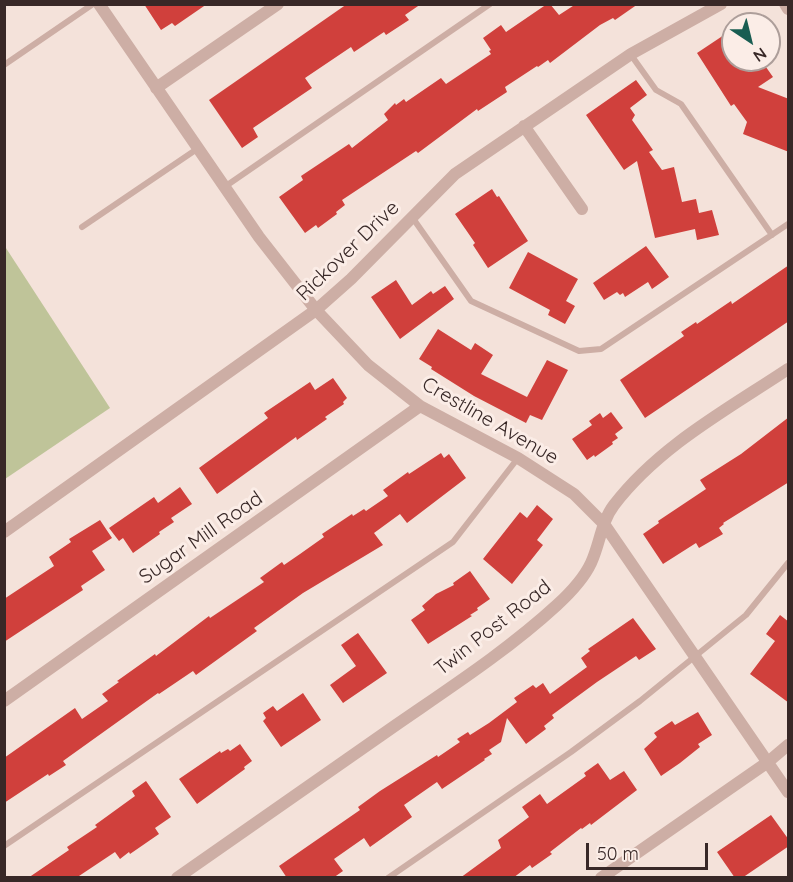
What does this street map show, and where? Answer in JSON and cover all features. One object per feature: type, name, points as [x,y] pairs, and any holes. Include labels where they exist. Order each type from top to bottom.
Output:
[{"type":"street","name":"Crestline Avenue","points":[[99,4],[224,188],[316,310],[368,365],[420,406],[518,458],[574,494],[604,524],[789,792]]},
{"type":"street","points":[[156,88],[278,4]]},
{"type":"street","name":"Rickover Drive","points":[[4,532],[316,310],[351,279],[455,174],[631,54],[722,4]]},
{"type":"street","points":[[785,4],[789,9]]},
{"type":"street","points":[[524,126],[582,209]]},
{"type":"street","name":"Twin Post Road","points":[[177,878],[460,681],[538,622],[566,597],[590,565],[612,508],[633,481],[679,442],[789,369]]},
{"type":"street","name":"Sugar Mill Road","points":[[4,701],[420,406]]},
{"type":"street","points":[[601,878],[789,745]]},
{"type":"lane","points":[[4,65],[93,4]]},
{"type":"lane","points":[[224,188],[490,4]]},
{"type":"lane","points":[[631,54],[656,90],[681,104],[772,235]]},
{"type":"lane","points":[[82,227],[197,149]]},
{"type":"lane","points":[[412,217],[471,301],[579,351],[601,349],[789,224]]},
{"type":"lane","points":[[4,846],[453,542],[518,458]]},
{"type":"lane","points":[[388,878],[571,752],[640,701],[746,615],[789,563]]},
{"type":"green space","points":[[4,245],[110,408],[5,479],[4,479]]},
{"type":"building","points":[[144,4],[207,4],[175,26],[172,23],[161,30]]},
{"type":"building","points":[[347,4],[421,4],[405,15],[409,20],[386,35],[384,32],[354,52],[351,47],[305,78],[312,88],[253,128],[258,137],[242,148],[209,100]]},
{"type":"building","points":[[550,4],[559,15],[576,4],[638,4],[615,20],[613,18],[600,25],[550,63],[548,60],[505,87],[507,92],[478,111],[477,109],[418,153],[416,151],[342,200],[345,205],[336,212],[337,214],[318,228],[316,225],[305,233],[279,197],[303,180],[301,176],[349,144],[352,148],[388,120],[384,114],[395,103],[396,105],[404,99],[406,102],[441,78],[446,84],[491,54],[483,38],[501,25],[506,32]]},
{"type":"building","points":[[721,37],[721,72],[769,72],[773,77],[758,87],[789,99],[789,152],[743,134],[747,122],[734,104],[731,106],[697,53]]},
{"type":"building","points":[[636,80],[647,95],[630,108],[635,115],[632,120],[653,150],[649,152],[662,170],[674,167],[682,202],[696,199],[699,213],[712,210],[719,235],[697,240],[695,229],[655,238],[637,161],[624,170],[586,115]]},
{"type":"building","points":[[492,189],[528,241],[488,268],[473,245],[475,243],[455,214]]},
{"type":"building","points":[[646,246],[669,277],[652,289],[648,282],[625,297],[623,293],[620,295],[617,292],[604,300],[593,283]]},
{"type":"building","points":[[528,252],[578,279],[566,301],[575,306],[565,324],[548,315],[550,310],[509,288]]},
{"type":"building","points":[[789,265],[789,321],[645,418],[620,380],[684,336],[681,332],[731,301],[732,304]]},
{"type":"building","points":[[396,280],[412,305],[431,291],[433,294],[445,286],[454,299],[400,339],[371,297]]},
{"type":"building","points":[[438,329],[471,350],[475,343],[493,355],[481,374],[527,397],[547,360],[568,370],[542,420],[530,415],[526,423],[474,396],[419,359]]},
{"type":"building","points":[[333,378],[347,398],[344,404],[325,417],[327,419],[297,440],[296,437],[217,494],[199,468],[268,418],[264,413],[310,382],[315,390]]},
{"type":"building","points":[[611,412],[623,428],[615,434],[618,438],[595,457],[594,455],[587,460],[572,439],[592,425],[589,421],[600,413],[603,418]]},
{"type":"building","points":[[789,417],[789,482],[723,523],[719,528],[723,534],[699,548],[696,543],[663,564],[643,534],[659,523],[658,521],[706,489],[700,480],[741,454]]},
{"type":"building","points":[[441,453],[444,458],[449,454],[466,478],[407,523],[400,514],[374,533],[383,545],[303,593],[254,628],[257,631],[196,675],[193,671],[158,693],[63,761],[66,765],[4,803],[4,758],[75,708],[82,719],[108,701],[102,694],[119,682],[117,681],[155,654],[156,656],[209,616],[210,618],[264,582],[260,578],[282,562],[284,565],[324,537],[322,534],[352,514],[353,516],[364,509],[366,511],[388,496],[383,490]]},
{"type":"building","points":[[180,487],[192,504],[171,518],[174,522],[133,553],[123,538],[119,541],[109,528],[154,497],[158,503]]},
{"type":"building","points":[[537,505],[553,519],[537,540],[543,545],[512,584],[483,559],[520,512],[527,518]]},
{"type":"building","points":[[100,520],[112,538],[92,551],[105,570],[81,586],[83,590],[4,642],[4,599],[54,566],[49,557],[71,542],[69,539]]},
{"type":"building","points":[[470,571],[490,599],[477,608],[478,610],[470,615],[472,616],[428,644],[411,620],[425,610],[422,606],[436,594],[454,585],[453,583]]},
{"type":"building","points":[[780,615],[789,622],[789,703],[750,674],[775,641],[766,634]]},
{"type":"building","points":[[633,618],[656,649],[639,660],[636,656],[597,682],[552,715],[554,718],[544,726],[546,729],[526,744],[507,718],[501,742],[489,750],[492,754],[442,789],[437,782],[404,805],[412,817],[370,847],[364,838],[334,859],[343,871],[333,878],[287,878],[279,866],[360,810],[358,807],[380,791],[437,755],[438,757],[460,742],[457,739],[468,732],[470,735],[489,723],[517,702],[514,698],[533,685],[536,688],[543,683],[550,694],[587,667],[581,658],[590,651],[588,649]]},
{"type":"building","points":[[358,633],[387,673],[343,703],[330,685],[356,666],[341,645]]},
{"type":"building","points":[[303,693],[321,720],[281,747],[263,721],[266,718],[263,713],[273,706],[277,711]]},
{"type":"building","points":[[698,712],[712,735],[698,744],[700,747],[661,776],[644,749],[657,737],[654,733],[672,721],[675,725]]},
{"type":"building","points":[[240,744],[252,761],[244,767],[245,769],[197,804],[179,779],[220,751],[221,753],[228,749],[230,751]]},
{"type":"building","points":[[598,763],[610,780],[624,771],[637,790],[591,825],[590,823],[581,828],[550,852],[552,854],[532,868],[530,865],[513,878],[460,878],[501,848],[498,840],[529,817],[522,807],[540,794],[547,804],[586,776],[584,773]]},
{"type":"building","points":[[146,781],[171,817],[155,828],[159,834],[120,859],[115,852],[76,878],[28,878],[69,850],[67,847],[97,827],[95,825],[135,796],[132,791]]},
{"type":"building","points":[[771,815],[789,840],[789,846],[742,878],[735,878],[717,852]]}]
